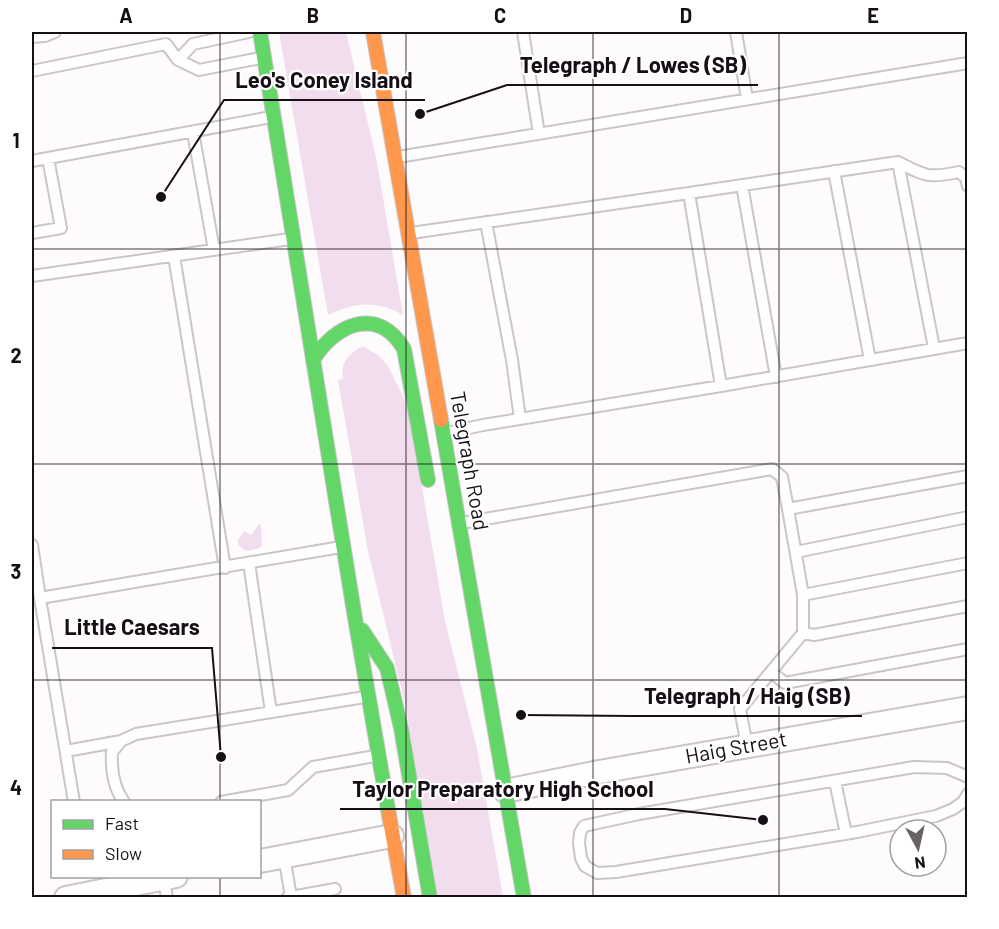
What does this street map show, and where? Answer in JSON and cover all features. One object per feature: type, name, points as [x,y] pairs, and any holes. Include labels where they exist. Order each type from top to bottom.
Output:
[{"type":"main road","points":[[260,32],[345,547],[354,618],[404,897]]},
{"type":"main road","points":[[360,32],[380,69]]},
{"type":"main road","name":"Telegraph Road","points":[[373,32],[524,897]]},
{"type":"main road","points":[[313,360],[320,348],[331,337],[355,324],[373,324],[396,335],[404,349],[429,489]]},
{"type":"main road","points":[[354,618],[387,668],[404,739],[430,897]]},
{"type":"main road","points":[[471,672],[497,748]]},
{"type":"street","name":"Haig Street","points":[[505,791],[968,708]]},
{"type":"street","points":[[261,861],[392,836]]},
{"type":"street","points":[[66,897],[112,882],[169,884]]},
{"type":"lane","points":[[32,37],[55,32]]},
{"type":"lane","points":[[178,60],[193,44],[249,32]]},
{"type":"lane","points":[[523,32],[539,134]]},
{"type":"lane","points":[[736,32],[747,99]]},
{"type":"lane","points":[[32,71],[166,44],[178,60],[199,70],[264,58]]},
{"type":"lane","points":[[395,158],[968,63]]},
{"type":"lane","points":[[32,161],[274,117]]},
{"type":"lane","points":[[194,132],[214,250]]},
{"type":"lane","points":[[32,233],[61,228],[48,158]]},
{"type":"lane","points":[[408,233],[898,162],[933,177],[959,172],[966,178],[968,186]]},
{"type":"lane","points":[[898,162],[934,348]]},
{"type":"lane","points":[[834,171],[870,360]]},
{"type":"lane","points":[[742,185],[776,377]]},
{"type":"lane","points":[[689,194],[721,386]]},
{"type":"lane","points":[[486,222],[512,360],[520,419]]},
{"type":"lane","points":[[32,276],[294,239]]},
{"type":"lane","points":[[174,256],[225,568]]},
{"type":"lane","points":[[443,434],[968,343]]},
{"type":"lane","points":[[458,524],[772,469],[782,477],[789,510],[803,595],[803,633],[740,709],[747,746]]},
{"type":"lane","points":[[789,510],[968,476]]},
{"type":"lane","points":[[796,552],[968,517]]},
{"type":"lane","points":[[32,545],[74,800]]},
{"type":"lane","points":[[40,598],[345,547]]},
{"type":"lane","points":[[249,563],[271,712]]},
{"type":"lane","points":[[803,595],[968,563]]},
{"type":"lane","points":[[803,633],[814,635],[968,606]]},
{"type":"lane","points":[[771,672],[785,683],[968,649]]},
{"type":"lane","points":[[66,751],[121,741],[136,734],[369,696]]},
{"type":"lane","points":[[121,741],[111,752],[111,768],[117,793],[123,800]]},
{"type":"lane","points":[[227,800],[288,790],[313,767],[379,755]]},
{"type":"lane","points":[[968,777],[947,768],[914,767],[639,814],[584,826],[580,832],[581,858],[585,866],[597,873],[616,872],[846,834],[936,816],[953,809],[963,802],[968,794]]},
{"type":"lane","points":[[835,780],[846,834]]},
{"type":"lane","points":[[284,856],[289,897],[335,889]]},
{"type":"shaded area","points":[[279,32],[346,32],[376,157],[403,315],[384,307],[366,304],[348,307],[328,315]]},
{"type":"shaded area","points":[[363,346],[379,356],[388,366],[408,406],[445,621],[477,748],[503,897],[438,897],[406,708],[368,551],[338,380],[343,379],[344,363]]},
{"type":"shaded area","points":[[259,524],[261,525],[262,546],[246,551],[238,545],[238,540],[244,531],[251,535]]},
{"type":"traffic: fast","points":[[260,32],[389,815]]},
{"type":"traffic: fast","points":[[313,360],[333,337],[357,324],[382,327],[394,335],[404,349],[428,480]]},
{"type":"traffic: fast","points":[[441,420],[524,898]]},
{"type":"traffic: fast","points":[[362,630],[387,668],[401,728],[430,898]]},
{"type":"traffic: slow","points":[[373,32],[441,420]]},
{"type":"traffic: slow","points":[[389,815],[404,898]]},
{"type":"place","name":"Telegraph / Lowes (SB)","points":[[420,114]]},
{"type":"place","name":"Leo's Coney Island","points":[[161,197]]},
{"type":"place","name":"Telegraph / Haig (SB)","points":[[521,715]]},
{"type":"place","name":"Little Caesars","points":[[221,757]]},
{"type":"place","name":"Taylor Preparatory High School","points":[[763,820]]}]
